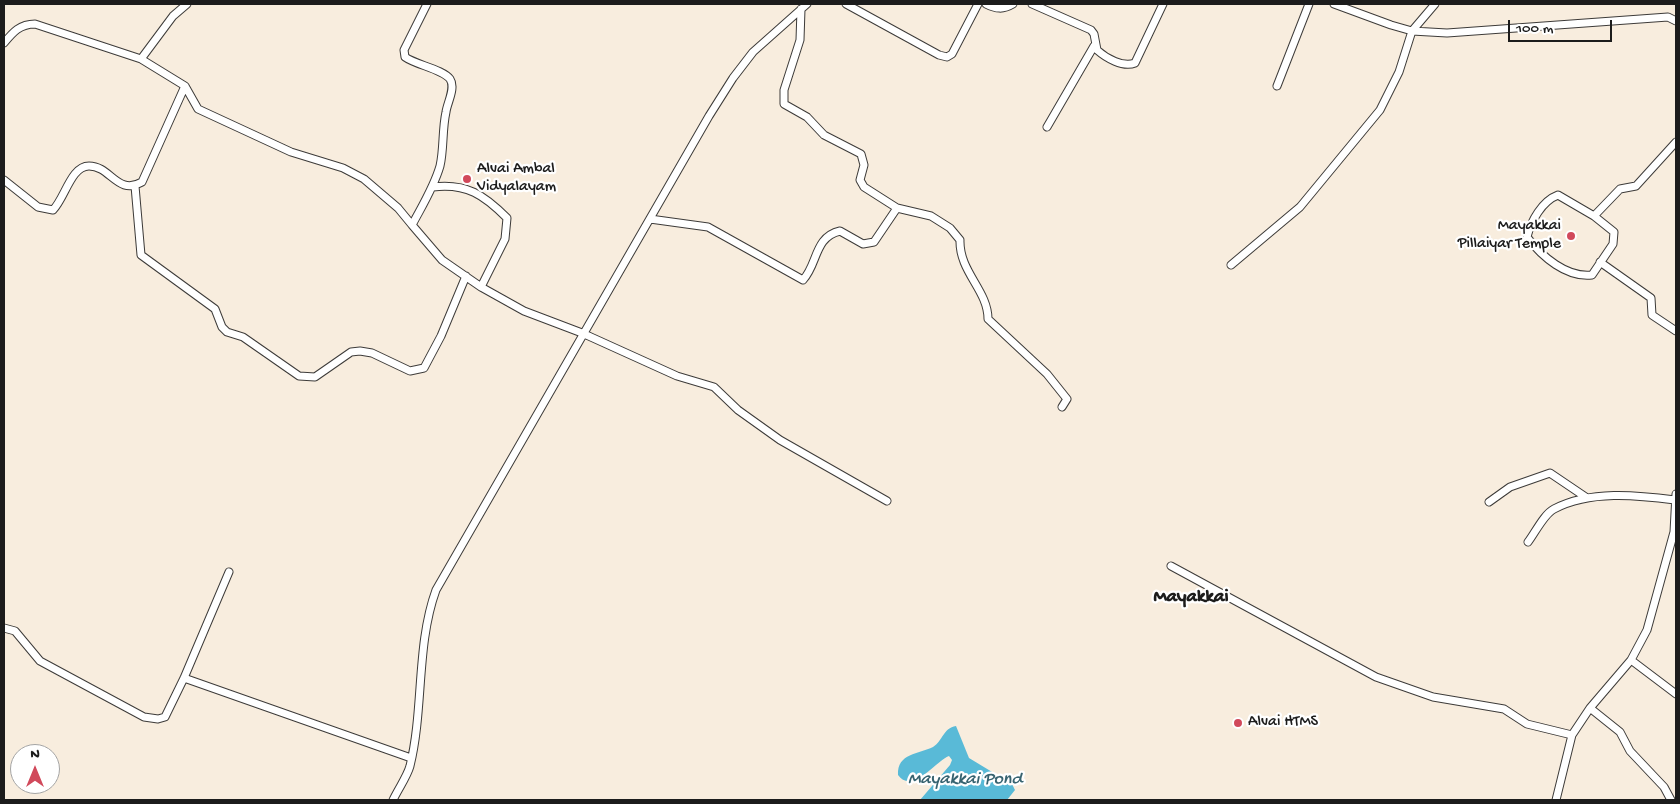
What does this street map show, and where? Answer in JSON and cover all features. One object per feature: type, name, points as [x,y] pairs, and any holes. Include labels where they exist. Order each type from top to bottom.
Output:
[{"type":"street","points":[[141,59],[173,16],[187,4]]},
{"type":"street","points":[[412,225],[433,186],[440,164],[446,112],[452,88],[450,79],[413,63],[405,57],[404,50],[427,4]]},
{"type":"street","points":[[846,4],[939,55],[947,57],[952,54],[978,4]]},
{"type":"street","points":[[986,4],[994,8],[1006,9],[1013,4]]},
{"type":"street","points":[[1032,4],[1091,30],[1094,34],[1094,46],[1047,127]]},
{"type":"street","points":[[1094,46],[1106,59],[1133,65],[1163,4]]},
{"type":"street","points":[[1277,86],[1309,4]]},
{"type":"street","points":[[1334,4],[1391,25],[1412,30],[1448,33],[1668,17],[1676,21]]},
{"type":"street","points":[[1231,265],[1300,207],[1380,110],[1399,72],[1412,30],[1434,4]]},
{"type":"street","points":[[804,6],[800,40],[784,90],[784,104],[806,117],[824,135],[861,154],[864,165],[860,180],[864,187],[897,208],[931,216],[950,228],[960,240],[959,252],[966,272],[988,307],[988,319],[1047,374],[1067,399],[1062,406]]},
{"type":"street","points":[[393,800],[410,767],[421,690],[428,611],[436,590],[582,333],[593,321],[650,219],[733,78],[753,52],[804,6]]},
{"type":"street","points":[[4,43],[15,31],[25,24],[35,24],[141,59],[185,86],[198,109],[290,152],[343,168],[364,179],[398,208],[442,260],[481,286],[524,311],[582,333],[677,376],[714,387],[738,410],[780,440],[887,501]]},
{"type":"street","points":[[4,180],[38,207],[52,210],[58,204],[76,172],[84,166],[96,166],[123,186],[135,186],[142,182],[185,86]]},
{"type":"street","points":[[1594,216],[1620,189],[1636,186],[1676,142]]},
{"type":"street","points":[[433,186],[451,185],[486,197],[507,218],[505,239],[481,286]]},
{"type":"street","points":[[135,186],[142,255],[215,309],[222,327],[227,332],[243,337],[299,376],[316,376],[351,352],[360,351],[372,353],[410,371],[424,368],[441,336],[466,276]]},
{"type":"street","points":[[1558,195],[1594,216],[1614,232],[1613,244],[1600,262],[1592,275],[1579,277],[1540,254],[1527,237],[1530,226],[1548,199],[1558,195]]},
{"type":"street","points":[[650,219],[708,227],[803,280],[822,241],[831,233],[840,231],[863,244],[874,242],[897,208]]},
{"type":"street","points":[[1600,262],[1651,298],[1652,316],[1676,331]]},
{"type":"street","points":[[1489,502],[1510,488],[1550,473],[1587,498]]},
{"type":"street","points":[[1528,542],[1553,509],[1587,498],[1637,495],[1676,497],[1674,532],[1647,630],[1631,660],[1590,708],[1572,735],[1556,800]]},
{"type":"street","points":[[1171,566],[1376,678],[1433,697],[1504,709],[1527,724],[1572,735]]},
{"type":"street","points":[[4,628],[15,631],[40,661],[144,717],[158,720],[165,717],[184,678],[229,572]]},
{"type":"street","points":[[1631,660],[1676,694]]},
{"type":"street","points":[[184,678],[411,758]]},
{"type":"street","points":[[1590,708],[1620,732],[1630,751],[1664,788],[1671,800]]},
{"type":"water","name":"Mayakkai Pond","points":[[956,726],[969,758],[1012,784],[1015,790],[1007,800],[920,800],[950,765],[952,760],[949,756],[917,779],[904,780],[898,775],[901,762],[905,758],[933,747],[948,729]]},
{"type":"place","name":"Alvai Ambal Vidyalayam","points":[[467,179]]},
{"type":"place","name":"Mayakkai Pillaiyar Temple","points":[[1571,236]]},
{"type":"place","name":"Alvai HTMS","points":[[1238,723]]},
{"type":"district","name":"Mayakkai","points":[[1191,598]]}]
